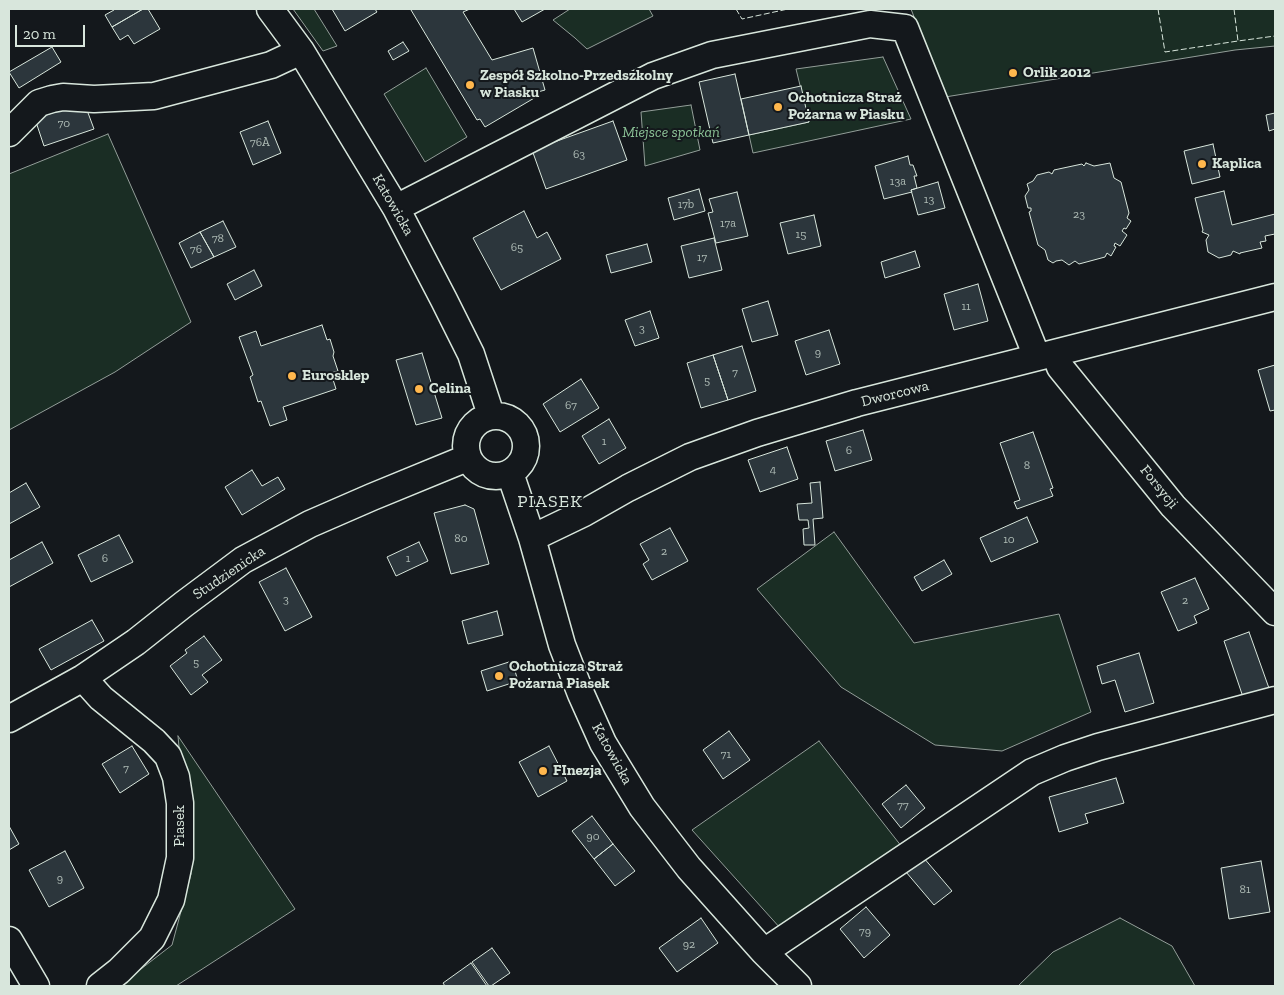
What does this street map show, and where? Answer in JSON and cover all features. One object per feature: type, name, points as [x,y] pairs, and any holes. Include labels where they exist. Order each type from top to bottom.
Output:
[{"type":"street","name":"Katowicka","points":[[270,9],[301,51],[396,208],[471,354],[491,415]]},
{"type":"street","name":"Forsycji","points":[[396,208],[653,76],[712,55],[870,24],[905,28],[1046,355],[1060,367],[1173,506],[1275,612]]},
{"type":"street","points":[[9,133],[39,103],[52,99],[63,97],[94,99],[154,96],[271,65],[301,51]]},
{"type":"street","name":"Dworcowa","points":[[532,538],[690,458],[757,433],[858,403],[1275,296]]},
{"type":"street","points":[[491,415],[502,416],[512,420],[521,428],[526,438],[525,456],[519,466],[510,473],[498,476],[483,474],[474,468],[467,458],[465,442],[470,429],[479,420],[491,415]]},
{"type":"street","name":"Studzienicka","points":[[9,719],[83,678],[136,642],[243,560],[310,524],[467,458]]},
{"type":"street","name":"Katowicka","points":[[510,473],[532,538],[562,645],[603,743],[642,806],[689,868],[764,952],[798,986]]},
{"type":"street","name":"Piasek","points":[[83,678],[100,698],[154,741],[168,756],[176,777],[180,803],[180,858],[171,900],[152,938],[119,971],[100,986]]},
{"type":"street","points":[[764,952],[1032,772],[1098,746],[1275,700]]},
{"type":"street","points":[[9,940],[36,986]]},
{"type":"green space","points":[[293,9],[314,9],[337,46],[323,51]]},
{"type":"green space","points":[[570,9],[649,9],[653,16],[587,49],[553,20]]},
{"type":"green space","name":"Orlik 2012","points":[[911,9],[1275,9],[1275,46],[1235,50],[945,97]]},
{"type":"green space","points":[[883,57],[911,119],[753,153],[749,135],[809,122],[796,69]]},
{"type":"green space","points":[[426,68],[467,137],[425,162],[384,94]]},
{"type":"green space","name":"Miejsce spotkań","points":[[691,105],[700,150],[645,166],[641,112]]},
{"type":"green space","points":[[108,134],[191,322],[115,372],[9,430],[9,174]]},
{"type":"green space","points":[[834,532],[914,643],[1059,614],[1091,712],[1002,751],[935,745],[841,687],[757,589]]},
{"type":"green space","points":[[178,736],[295,909],[176,986],[119,986],[172,945],[191,874]]},
{"type":"green space","points":[[819,741],[902,847],[781,929],[692,830]]},
{"type":"green space","points":[[1120,918],[1172,946],[1195,986],[1018,986],[1053,952]]},
{"type":"building","points":[[113,9],[143,9],[112,27],[105,15]]},
{"type":"building","points":[[143,9],[148,9],[160,29],[134,44],[128,35],[120,40],[112,27]]},
{"type":"building","points":[[332,9],[375,9],[377,12],[345,31]]},
{"type":"building","points":[[470,9],[463,12],[492,60],[533,48],[545,90],[534,93],[536,97],[485,127],[480,119],[477,120],[411,10]]},
{"type":"building","points":[[514,9],[545,9],[522,22]]},
{"type":"building","points":[[403,42],[409,51],[393,60],[388,51]]},
{"type":"building","points":[[52,47],[61,62],[19,88],[9,72]]},
{"type":"building","points":[[735,74],[749,135],[713,143],[699,82]]},
{"type":"building","points":[[801,86],[809,122],[749,135],[741,99]]},
{"type":"building","points":[[84,102],[94,129],[44,146],[35,119]]},
{"type":"building","points":[[1275,113],[1275,129],[1269,131],[1266,115]]},
{"type":"building","points":[[268,121],[281,153],[253,165],[240,132]]},
{"type":"building","points":[[613,121],[627,160],[546,189],[532,150]]},
{"type":"building","name":"Kaplica","points":[[1213,144],[1220,177],[1192,184],[1184,151]]},
{"type":"building","points":[[908,156],[910,165],[913,165],[917,176],[914,176],[917,188],[911,190],[912,192],[884,199],[875,166]]},
{"type":"building","points":[[1086,163],[1094,166],[1110,163],[1114,178],[1121,182],[1129,213],[1127,218],[1131,221],[1126,229],[1124,228],[1122,231],[1127,235],[1120,246],[1115,243],[1114,246],[1116,247],[1111,256],[1107,253],[1105,257],[1079,264],[1075,261],[1069,265],[1062,260],[1053,263],[1048,260],[1045,250],[1038,245],[1029,212],[1031,208],[1028,208],[1025,196],[1029,190],[1027,184],[1033,181],[1037,175],[1049,172],[1052,174],[1054,170],[1082,164],[1084,166]]},
{"type":"building","points":[[938,182],[945,208],[918,215],[911,190]]},
{"type":"building","points":[[699,189],[705,211],[674,220],[668,198]]},
{"type":"building","points":[[1224,191],[1232,225],[1275,214],[1275,234],[1265,236],[1266,241],[1260,242],[1262,248],[1240,254],[1233,251],[1231,255],[1219,258],[1208,252],[1206,240],[1209,235],[1202,232],[1195,198]]},
{"type":"building","points":[[737,192],[748,236],[716,243],[708,213],[713,212],[709,199]]},
{"type":"building","points":[[524,211],[537,238],[547,232],[561,259],[501,290],[473,238]]},
{"type":"building","points":[[814,215],[821,246],[788,254],[780,223]]},
{"type":"building","points":[[223,221],[236,247],[214,257],[200,232]]},
{"type":"building","points":[[200,232],[214,257],[191,268],[179,243]]},
{"type":"building","points":[[714,238],[722,270],[689,278],[681,246]]},
{"type":"building","points":[[647,244],[652,262],[611,273],[606,255]]},
{"type":"building","points":[[915,251],[920,267],[885,278],[881,262]]},
{"type":"building","points":[[254,270],[262,286],[235,300],[227,284]]},
{"type":"building","points":[[978,284],[988,321],[954,330],[944,294]]},
{"type":"building","points":[[768,301],[778,335],[752,342],[742,309]]},
{"type":"building","points":[[650,311],[659,338],[635,346],[625,320]]},
{"type":"building","name":"Eurosklep","points":[[322,325],[327,340],[330,339],[334,352],[333,356],[338,371],[331,373],[336,389],[283,407],[287,420],[270,426],[261,401],[258,402],[250,377],[253,375],[239,337],[256,331],[261,346]]},
{"type":"building","points":[[829,330],[840,364],[806,375],[795,341]]},
{"type":"building","points":[[742,346],[756,391],[728,400],[713,355]]},
{"type":"building","name":"Celina","points":[[422,353],[442,418],[416,425],[396,360]]},
{"type":"building","points":[[713,355],[728,400],[701,408],[687,363]]},
{"type":"building","points":[[1275,365],[1275,410],[1270,411],[1258,370]]},
{"type":"building","points":[[581,379],[599,408],[560,432],[543,404]]},
{"type":"building","points":[[609,419],[626,448],[599,464],[582,436]]},
{"type":"building","points":[[863,430],[872,460],[835,471],[826,441]]},
{"type":"building","points":[[1033,432],[1053,488],[1050,489],[1053,496],[1017,509],[1014,502],[1020,500],[1000,443]]},
{"type":"building","points":[[787,447],[798,479],[760,492],[748,460]]},
{"type":"building","points":[[252,470],[262,486],[278,477],[285,489],[242,515],[225,487]]},
{"type":"building","points":[[820,482],[823,518],[813,519],[815,545],[804,545],[803,529],[809,528],[808,520],[799,520],[797,504],[812,503],[810,483]]},
{"type":"building","points":[[26,483],[40,507],[9,524],[9,493]]},
{"type":"building","points":[[465,505],[474,509],[489,564],[451,574],[434,513]]},
{"type":"building","points":[[1027,517],[1038,542],[991,562],[980,538]]},
{"type":"building","points":[[670,528],[688,561],[652,580],[643,564],[649,560],[640,544]]},
{"type":"building","points":[[119,535],[133,562],[91,582],[78,555]]},
{"type":"building","points":[[42,542],[53,563],[9,587],[9,560]]},
{"type":"building","points":[[419,542],[428,561],[396,576],[387,557]]},
{"type":"building","points":[[944,560],[952,574],[922,591],[914,577]]},
{"type":"building","points":[[286,568],[312,617],[285,631],[259,582]]},
{"type":"building","points":[[1195,578],[1209,609],[1194,616],[1197,623],[1178,631],[1161,592]]},
{"type":"building","points":[[497,611],[503,635],[468,644],[462,621]]},
{"type":"building","points":[[92,620],[104,641],[51,670],[39,649]]},
{"type":"building","points":[[1249,632],[1270,691],[1244,700],[1224,641]]},
{"type":"building","points":[[204,636],[222,660],[202,675],[208,682],[191,695],[170,666],[187,653],[185,650]]},
{"type":"building","points":[[1139,653],[1154,703],[1125,712],[1115,680],[1102,684],[1097,666]]},
{"type":"building","name":"Ochotnicza Straż Pożarna Piasek","points":[[512,661],[518,681],[487,691],[481,671]]},
{"type":"building","points":[[729,731],[750,760],[723,779],[703,750]]},
{"type":"building","points":[[132,746],[149,774],[120,793],[102,764]]},
{"type":"building","name":"FInezja","points":[[549,746],[567,781],[538,797],[519,762]]},
{"type":"building","points":[[1116,778],[1124,803],[1085,814],[1088,823],[1059,832],[1049,797]]},
{"type":"building","points":[[906,785],[925,808],[901,828],[882,804]]},
{"type":"building","points":[[592,816],[613,844],[594,859],[572,831]]},
{"type":"building","points":[[9,826],[19,844],[9,850]]},
{"type":"building","points":[[613,844],[635,871],[615,886],[594,859]]},
{"type":"building","points":[[65,851],[84,888],[49,907],[29,870]]},
{"type":"building","points":[[923,857],[952,891],[934,905],[906,872]]},
{"type":"building","points":[[1261,861],[1270,912],[1229,919],[1221,868]]},
{"type":"building","points":[[866,907],[890,935],[864,958],[840,929]]},
{"type":"building","points":[[701,918],[718,943],[677,972],[659,948]]},
{"type":"building","points":[[492,948],[510,973],[489,986],[472,962]]},
{"type":"building","points":[[471,963],[487,986],[445,986],[443,983]]},
{"type":"fence","points":[[736,9],[742,19],[788,9]]},
{"type":"fence","points":[[1158,9],[1165,52],[1238,41]]},
{"type":"fence","points":[[1234,9],[1238,41],[1275,36]]},
{"type":"place","name":"Orlik 2012","points":[[1013,73]]},
{"type":"place","name":"Zespół Szkolno-Przedszkolny w Piasku","points":[[470,85]]},
{"type":"place","name":"Ochotnicza Straż Pożarna w Piasku","points":[[778,107]]},
{"type":"place","name":"Kaplica","points":[[1202,164]]},
{"type":"place","name":"Eurosklep","points":[[292,376]]},
{"type":"place","name":"Celina","points":[[419,389]]},
{"type":"place","name":"Ochotnicza Straż Pożarna Piasek","points":[[499,676]]},
{"type":"place","name":"FInezja","points":[[543,771]]},
{"type":"district","name":"PIASEK","points":[[550,502]]}]
